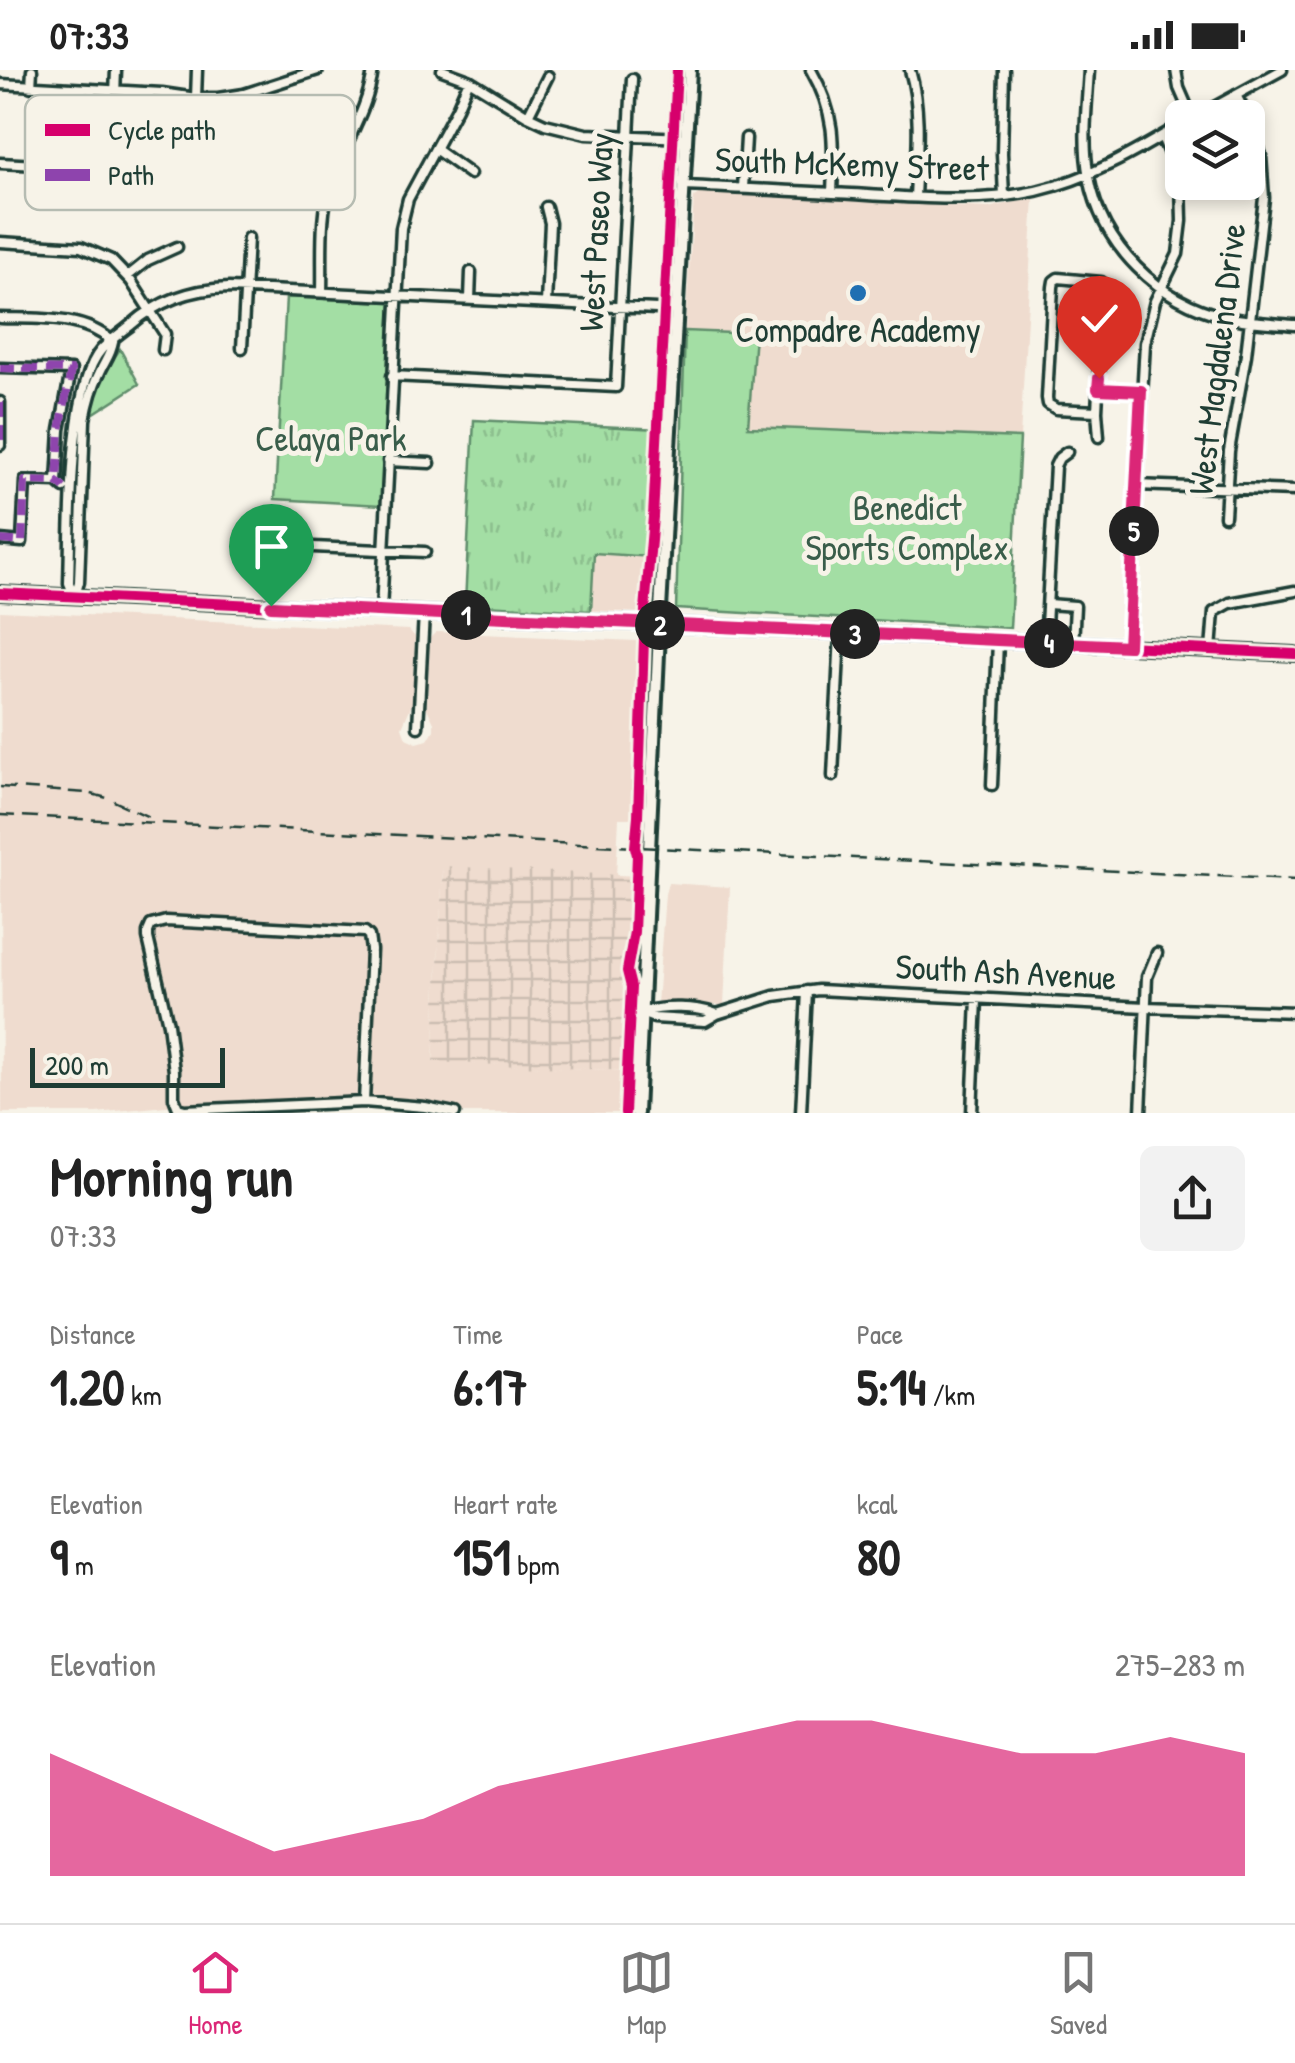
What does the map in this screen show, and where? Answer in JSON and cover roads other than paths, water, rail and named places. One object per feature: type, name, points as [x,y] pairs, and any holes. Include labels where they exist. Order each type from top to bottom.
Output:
[{"type":"main road","points":[[637,1113],[690,70]]},
{"type":"main road","points":[[0,593],[1295,654]]},
{"type":"street","points":[[32,70],[32,86]]},
{"type":"street","points":[[115,95],[116,70]]},
{"type":"street","points":[[196,95],[197,70]]},
{"type":"street","points":[[284,70],[286,80]]},
{"type":"street","points":[[238,95],[318,70]]},
{"type":"street","points":[[355,127],[374,70]]},
{"type":"street","points":[[442,70],[469,80],[545,124],[586,134],[686,138]]},
{"type":"street","points":[[810,70],[823,91],[832,122],[832,193]]},
{"type":"street","points":[[910,70],[917,93],[915,197]]},
{"type":"street","points":[[1004,70],[1004,196]]},
{"type":"street","points":[[1089,70],[1088,174],[1108,230],[1140,272],[1185,302],[1214,314],[1295,325]]},
{"type":"street","points":[[1176,70],[1184,100]]},
{"type":"street","points":[[1227,100],[1267,74],[1282,70]]},
{"type":"street","points":[[528,116],[548,76]]},
{"type":"street","name":"West Paseo Way","points":[[392,376],[616,387],[632,79]]},
{"type":"street","points":[[381,611],[401,228],[408,199],[469,80]]},
{"type":"street","points":[[0,84],[176,95]]},
{"type":"street","name":"West Magdalena Drive","points":[[1225,516],[1233,418],[1251,320],[1264,198],[1264,176],[1254,130],[1236,95]]},
{"type":"street","name":"South McKemy Street","points":[[684,186],[973,199],[1004,196],[1046,188],[1105,168],[1165,134]]},
{"type":"street","points":[[1128,646],[1145,343],[1152,311],[1178,254],[1183,199],[1174,162],[1162,136]]},
{"type":"street","points":[[743,188],[746,138]]},
{"type":"street","points":[[435,148],[470,174]]},
{"type":"street","points":[[0,163],[25,164]]},
{"type":"street","points":[[546,206],[550,223],[546,303]]},
{"type":"street","points":[[322,292],[325,210]]},
{"type":"street","points":[[242,348],[248,238]]},
{"type":"street","points":[[0,242],[88,249],[111,260],[128,276],[165,334],[164,350]]},
{"type":"street","points":[[128,276],[148,260],[177,247]]},
{"type":"street","points":[[470,299],[471,272]]},
{"type":"street","points":[[1096,411],[1056,410],[1048,404],[1054,281],[1058,278],[1101,282],[1098,437]]},
{"type":"street","points":[[74,597],[69,583],[82,392],[101,350],[168,300],[198,290],[245,288],[677,310]]},
{"type":"street","points":[[0,318],[80,324],[98,330],[113,342]]},
{"type":"street","points":[[0,368],[71,370],[60,430],[61,485],[25,481],[22,542],[0,540]]},
{"type":"street","points":[[1098,389],[1141,391]]},
{"type":"street","points":[[0,402],[0,445]]},
{"type":"street","points":[[1045,643],[1055,466],[1067,452]]},
{"type":"street","points":[[388,461],[430,463]]},
{"type":"street","points":[[1136,485],[1295,491]]},
{"type":"street","points":[[313,547],[425,552]]},
{"type":"street","points":[[1211,650],[1214,612],[1230,603],[1295,590]]},
{"type":"street","points":[[1048,604],[1075,606],[1073,644]]},
{"type":"street","points":[[418,727],[424,613]]},
{"type":"street","points":[[833,776],[840,633]]},
{"type":"street","points":[[992,785],[998,640]]},
{"type":"street","points":[[364,1102],[369,936],[359,931],[166,921],[152,925],[148,938],[168,1024],[178,1108],[364,1102],[455,1113]]},
{"type":"street","points":[[1141,1113],[1147,977],[1157,953]]},
{"type":"street","name":"South Ash Avenue","points":[[642,1012],[654,1018],[705,1021],[774,996],[818,990],[1295,1012]]},
{"type":"street","points":[[802,1113],[806,991]]},
{"type":"street","points":[[972,1113],[977,999]]},
{"type":"railway","points":[[0,787],[88,793],[151,818]]},
{"type":"railway","points":[[0,815],[1295,880]]},
{"type":"place","name":"Compadre Academy","points":[[858,293]]},
{"type":"park label","name":"Celaya Park","points":[[331,439]]},
{"type":"park label","name":"Benedict Sports Complex","points":[[907,528]]}]
